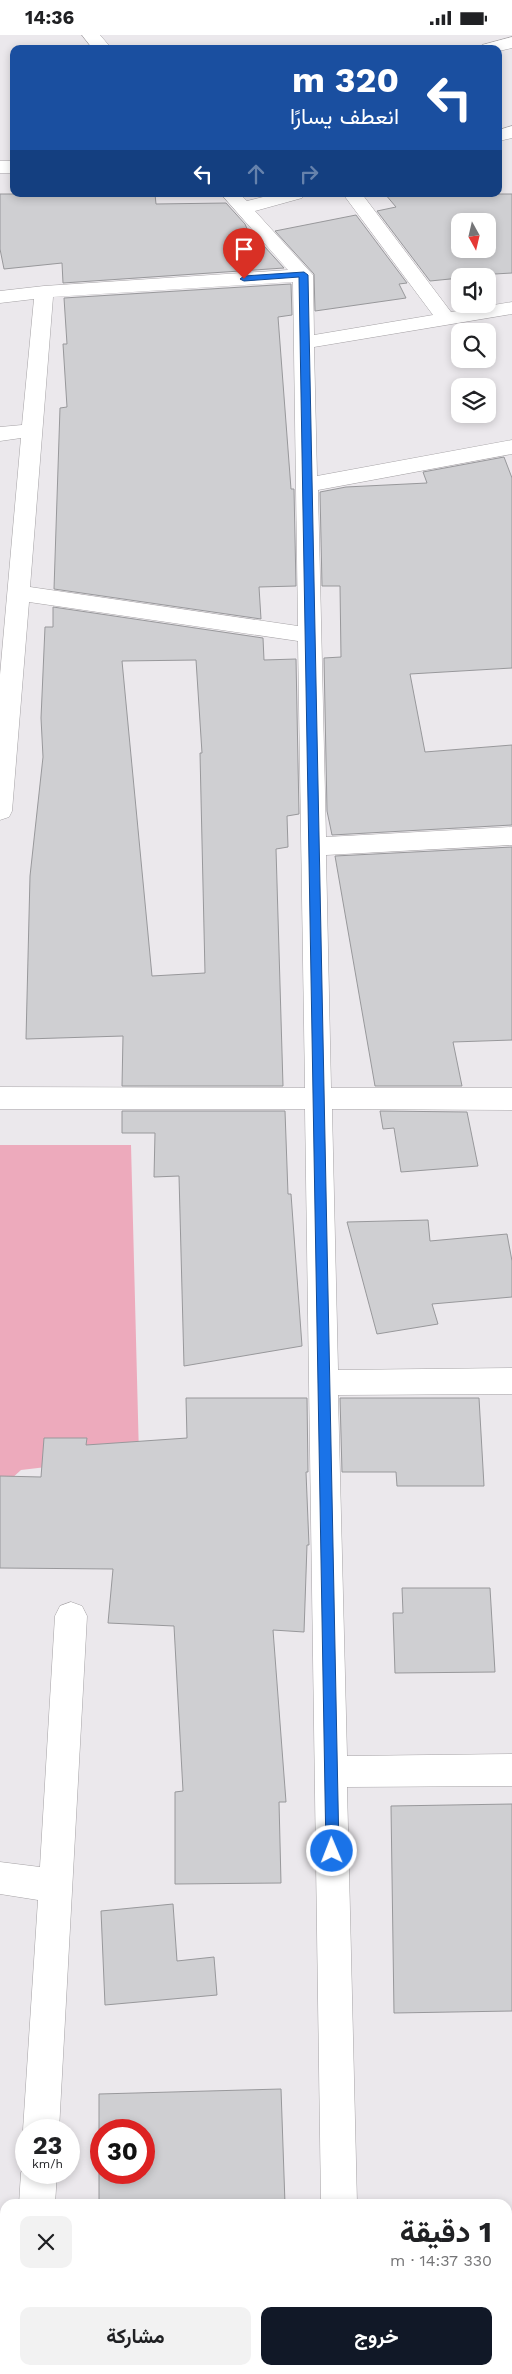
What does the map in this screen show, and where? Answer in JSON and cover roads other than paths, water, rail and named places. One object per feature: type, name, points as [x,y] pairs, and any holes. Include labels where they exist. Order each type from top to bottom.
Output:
[{"type":"street","points":[[91,35],[99,45]]},
{"type":"street","points":[[237,201],[270,197]]},
{"type":"street","points":[[354,197],[446,319]]},
{"type":"street","points":[[237,201],[304,275],[339,2199]]},
{"type":"street","points":[[0,297],[44,292],[304,275]]},
{"type":"street","points":[[0,811],[12,606],[33,430],[44,292]]},
{"type":"street","points":[[305,343],[512,308]]},
{"type":"street","points":[[0,434],[33,430]]},
{"type":"street","points":[[308,485],[510,451]]},
{"type":"street","points":[[12,606],[310,635]]},
{"type":"street","points":[[314,847],[512,836]]},
{"type":"street","points":[[0,1098],[512,1099]]},
{"type":"street","points":[[324,1383],[512,1381]]},
{"type":"street","points":[[42,2119],[71,1616]]},
{"type":"street","points":[[331,1772],[512,1770]]},
{"type":"street","points":[[0,1878],[55,1886]]},
{"type":"street","points":[[37,2199],[38,2184]]}]
